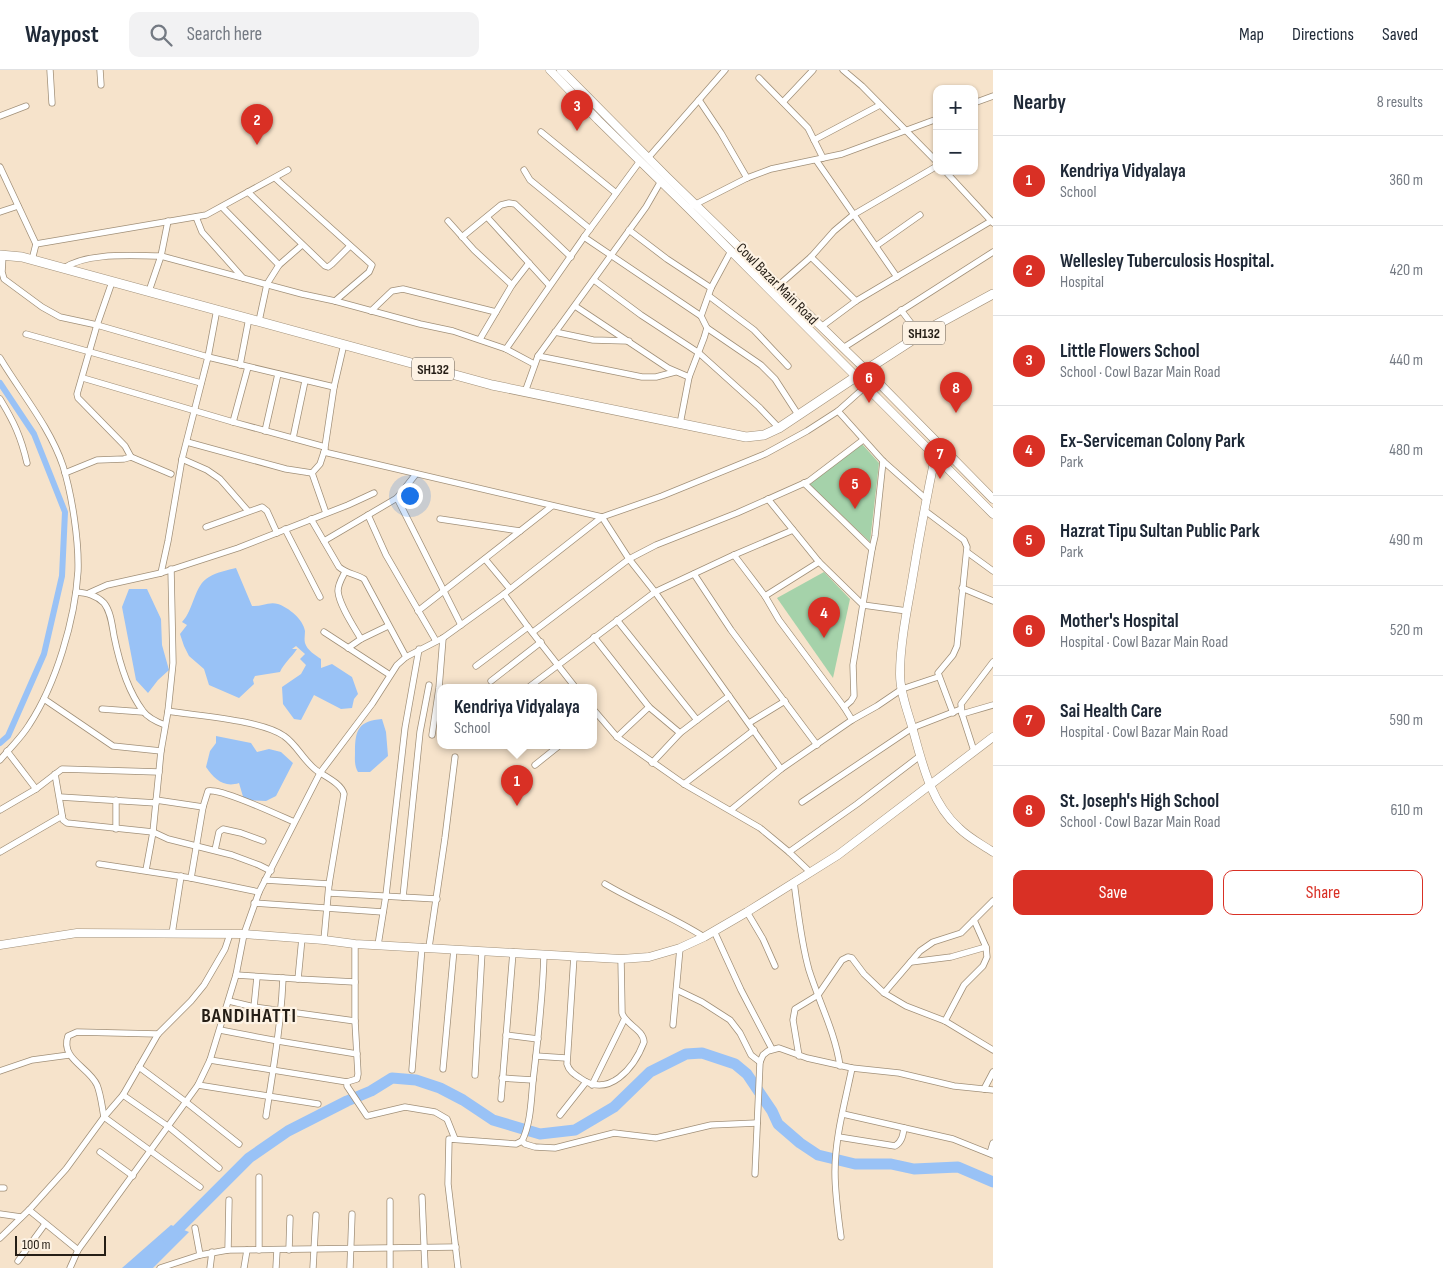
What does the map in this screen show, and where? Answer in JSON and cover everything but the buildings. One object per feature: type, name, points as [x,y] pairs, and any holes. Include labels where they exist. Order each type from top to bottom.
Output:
[{"type":"main road","name":"SH132","points":[[2,255],[64,268],[492,385],[746,437],[764,435],[779,428],[920,335],[993,294]]},
{"type":"street","points":[[50,70],[52,103]]},
{"type":"street","points":[[100,70],[101,85]]},
{"type":"street","name":"Cowl Bazar Main Road","points":[[550,70],[598,120],[779,285],[993,499]]},
{"type":"street","name":"Cowl Bazar Main Road","points":[[561,70],[644,160],[661,182],[692,206],[730,251],[993,514]]},
{"type":"street","points":[[506,349],[549,285],[616,193],[725,70]]},
{"type":"street","points":[[783,102],[813,70]]},
{"type":"street","points":[[843,70],[933,160]]},
{"type":"street","points":[[759,78],[808,128],[823,158]]},
{"type":"street","points":[[978,102],[993,96]]},
{"type":"street","points":[[699,100],[722,133],[747,178]]},
{"type":"street","points":[[814,140],[880,105]]},
{"type":"street","points":[[0,116],[26,106]]},
{"type":"street","points":[[692,206],[747,178],[771,169],[842,154],[933,121]]},
{"type":"street","points":[[541,132],[616,193]]},
{"type":"street","points":[[816,160],[897,277]]},
{"type":"street","points":[[779,285],[811,257],[853,215],[933,166]]},
{"type":"street","points":[[0,167],[2,177],[36,244],[32,260]]},
{"type":"street","points":[[36,244],[206,215],[288,170]]},
{"type":"street","points":[[524,170],[530,180],[590,229]]},
{"type":"street","points":[[820,327],[856,301],[992,222],[949,175]]},
{"type":"street","points":[[275,178],[350,246],[370,261],[372,265],[372,268],[335,301]]},
{"type":"street","points":[[525,392],[538,356],[630,230],[661,182]]},
{"type":"street","points":[[248,192],[302,244],[328,266],[350,246]]},
{"type":"street","points":[[462,237],[501,205],[510,203],[514,204],[571,256]]},
{"type":"street","points":[[0,212],[18,206]]},
{"type":"street","points":[[222,207],[279,265]]},
{"type":"street","points":[[876,246],[920,215]]},
{"type":"street","points":[[196,217],[202,232],[243,278]]},
{"type":"street","points":[[487,217],[549,285]]},
{"type":"street","points":[[149,291],[161,256],[168,221]]},
{"type":"street","points":[[448,221],[512,285]]},
{"type":"street","points":[[630,230],[667,259],[711,288]]},
{"type":"street","points":[[584,237],[701,316],[707,328],[760,365],[775,380],[799,416]]},
{"type":"street","points":[[259,321],[267,284],[279,265],[302,244]]},
{"type":"street","points":[[701,316],[711,288],[730,251]]},
{"type":"street","points":[[843,348],[993,252]]},
{"type":"street","points":[[2,255],[4,279],[11,286],[60,317],[97,324],[208,357],[334,388]]},
{"type":"street","points":[[64,268],[72,262],[97,258],[161,256],[302,294],[453,331],[506,349],[534,364]]},
{"type":"street","points":[[811,257],[856,301]]},
{"type":"street","points":[[480,339],[512,285],[529,263]]},
{"type":"street","points":[[594,280],[641,315],[699,353],[759,407],[779,428]]},
{"type":"street","points":[[112,282],[97,324],[77,394],[78,398],[125,446],[131,457],[170,474]]},
{"type":"street","points":[[371,311],[392,291],[403,289],[496,312]]},
{"type":"street","points":[[709,296],[754,330],[788,366]]},
{"type":"street","points":[[575,306],[675,372],[688,377]]},
{"type":"street","points":[[161,572],[182,459],[208,357],[217,309]]},
{"type":"street","points":[[901,310],[920,335]]},
{"type":"street","points":[[240,365],[249,318]]},
{"type":"street","points":[[680,424],[688,377],[699,353],[707,328]]},
{"type":"street","points":[[555,332],[593,340],[629,341]]},
{"type":"street","points":[[26,334],[201,383]]},
{"type":"street","points":[[312,473],[320,464],[324,450],[334,388],[344,344]]},
{"type":"street","points":[[538,356],[642,377],[656,377],[675,372]]},
{"type":"street","points":[[0,358],[44,426],[65,473],[76,537],[78,569],[76,592],[58,667],[44,699],[29,725],[0,760]]},
{"type":"street","points":[[233,422],[248,367]]},
{"type":"street","points":[[265,431],[278,374]]},
{"type":"street","points":[[82,378],[293,438],[324,450],[602,518],[629,559],[655,592],[782,769]]},
{"type":"street","points":[[293,438],[305,381]]},
{"type":"street","points":[[70,1268],[78,1250],[198,1085],[210,1060],[220,1030],[236,976],[244,934],[259,892],[320,773],[372,704],[397,665],[406,657],[443,638],[504,594],[602,518],[750,461],[807,431],[838,411],[866,386]]},
{"type":"street","points":[[0,399],[22,440],[28,464]]},
{"type":"street","points":[[838,411],[883,461],[926,499]]},
{"type":"street","points":[[533,632],[629,559],[656,544],[804,483],[864,440]]},
{"type":"street","points":[[187,442],[286,469],[312,473]]},
{"type":"street","points":[[942,447],[935,457],[926,499],[907,611],[900,675],[912,728],[930,785],[949,818],[973,840],[993,852]]},
{"type":"street","points":[[65,473],[97,460],[131,457]]},
{"type":"street","points":[[182,459],[207,470],[220,479],[248,511]]},
{"type":"street","points":[[844,707],[854,696],[853,665],[875,536],[883,461]]},
{"type":"street","points":[[312,473],[326,513]]},
{"type":"street","points":[[324,541],[397,498],[416,474]]},
{"type":"street","points":[[804,483],[872,549]]},
{"type":"street","points":[[76,592],[89,593],[107,585],[161,572],[238,548],[374,493]]},
{"type":"street","points":[[397,498],[461,625]]},
{"type":"street","points":[[768,499],[819,562],[863,605],[907,611]]},
{"type":"street","points":[[418,611],[552,506]]},
{"type":"street","points":[[206,527],[259,507],[265,509],[277,532]]},
{"type":"street","points":[[924,510],[964,540],[967,552],[956,646],[953,655],[939,670],[938,677],[953,713]]},
{"type":"street","points":[[368,515],[386,554],[436,641]]},
{"type":"street","points":[[311,519],[339,567],[345,572],[360,576],[364,580],[406,657]]},
{"type":"street","points":[[440,519],[520,531]]},
{"type":"street","points":[[285,529],[320,597]]},
{"type":"street","points":[[533,684],[655,592],[793,530]]},
{"type":"street","points":[[967,552],[993,571]]},
{"type":"street","points":[[734,555],[852,720]]},
{"type":"street","points":[[485,559],[510,589]]},
{"type":"street","points":[[764,596],[819,562]]},
{"type":"street","points":[[146,870],[153,832],[161,751],[168,711],[173,663],[171,569]]},
{"type":"street","points":[[345,572],[338,592],[341,602],[361,639]]},
{"type":"street","points":[[694,574],[731,630],[817,745]]},
{"type":"street","points":[[962,588],[993,601]]},
{"type":"street","points":[[89,593],[104,604],[110,613],[118,653],[128,685],[143,712],[165,725]]},
{"type":"street","points":[[504,594],[573,684]]},
{"type":"street","points":[[617,620],[698,720]]},
{"type":"street","points":[[348,648],[361,639],[388,626]]},
{"type":"street","points":[[476,666],[528,627]]},
{"type":"street","points":[[324,632],[390,675]]},
{"type":"street","points":[[440,684],[443,638]]},
{"type":"street","points":[[594,638],[649,707],[680,734]]},
{"type":"street","points":[[491,681],[541,642]]},
{"type":"street","points":[[378,945],[386,895],[404,728],[420,649]]},
{"type":"street","points":[[974,750],[961,712],[962,700],[973,690],[993,662]]},
{"type":"street","points":[[731,810],[782,769],[852,720],[902,689],[938,677]]},
{"type":"street","points":[[403,897],[419,740],[428,686]]},
{"type":"street","points":[[652,763],[680,734],[729,696]]},
{"type":"street","points":[[44,699],[114,746],[161,751]]},
{"type":"street","points":[[749,723],[785,701]]},
{"type":"street","points":[[802,802],[912,728],[953,713],[993,705]]},
{"type":"street","points":[[432,735],[437,706]]},
{"type":"street","points":[[618,737],[649,707]]},
{"type":"street","points":[[102,710],[143,712]]},
{"type":"street","points":[[168,711],[276,730],[295,744],[310,765],[342,788],[344,794],[329,884],[324,940]]},
{"type":"street","points":[[597,716],[618,737],[652,763],[760,828],[810,872]]},
{"type":"street","points":[[684,784],[754,730]]},
{"type":"street","points":[[0,945],[77,933],[244,934],[355,944],[621,959],[649,957],[680,948],[704,937],[838,855],[993,737]]},
{"type":"street","points":[[535,765],[555,749]]},
{"type":"street","points":[[7,751],[36,789]]},
{"type":"street","points":[[789,852],[920,756]]},
{"type":"street","points":[[412,1070],[425,947],[437,899],[455,757]]},
{"type":"street","points":[[0,810],[36,789],[62,769],[159,772]]},
{"type":"street","points":[[55,774],[62,816],[66,823],[153,832],[168,839],[243,858],[271,871]]},
{"type":"street","points":[[190,878],[203,807],[208,791],[212,790],[294,822]]},
{"type":"street","points":[[60,797],[156,802],[203,807]]},
{"type":"street","points":[[116,800],[116,829]]},
{"type":"street","points":[[0,852],[62,816]]},
{"type":"street","points":[[215,850],[219,832],[223,829],[263,841]]},
{"type":"street","points":[[99,864],[181,876],[259,892]]},
{"type":"street","points":[[172,934],[181,876]]},
{"type":"street","points":[[265,880],[329,884]]},
{"type":"street","points":[[794,882],[809,968],[829,1021],[840,1066]]},
{"type":"street","points":[[605,884],[686,925],[704,937]]},
{"type":"street","points":[[329,893],[437,899]]},
{"type":"street","points":[[884,992],[925,946],[961,933],[993,901]]},
{"type":"street","points":[[254,903],[383,912]]},
{"type":"street","points":[[747,912],[763,939],[775,966]]},
{"type":"street","points":[[945,1021],[964,985],[986,962],[986,947],[974,920]]},
{"type":"street","points":[[714,931],[741,990],[772,1049]]},
{"type":"street","points":[[0,1238],[29,1210],[66,1169],[104,1117],[123,1095],[158,1034],[204,985],[225,949],[230,934]]},
{"type":"street","points":[[298,979],[302,938]]},
{"type":"street","points":[[210,1060],[347,1084],[354,1081],[358,1077],[355,1021],[355,944]]},
{"type":"street","points":[[912,962],[951,957],[986,947]]},
{"type":"street","points":[[673,1025],[680,948]]},
{"type":"street","points":[[443,1068],[454,949]]},
{"type":"street","points":[[474,1075],[482,951]]},
{"type":"street","points":[[501,1099],[514,952]]},
{"type":"street","points":[[458,1268],[447,1169],[448,1138],[516,1144],[523,1139],[529,1118],[538,1039],[544,954]]},
{"type":"street","points":[[574,956],[566,1058],[569,1069],[589,1083],[613,1082],[623,1076],[643,1046],[642,1034],[624,1020],[621,1008],[621,959]]},
{"type":"street","points":[[799,1056],[793,1011],[800,1004],[818,995],[842,960],[848,957],[852,958],[868,979],[884,992],[906,1006],[945,1021],[993,1050]]},
{"type":"street","points":[[236,976],[355,982]]},
{"type":"street","points":[[254,1007],[257,977]]},
{"type":"street","points":[[266,1116],[282,1011],[283,978]]},
{"type":"street","points":[[677,990],[702,1002],[730,1020],[740,1033],[751,1054],[760,1062]]},
{"type":"street","points":[[229,1001],[254,1007],[355,1021]]},
{"type":"street","points":[[560,1115],[589,1083],[624,1020]]},
{"type":"street","points":[[220,1030],[356,1054]]},
{"type":"street","points":[[158,1034],[78,1032],[68,1036],[66,1042],[69,1055],[92,1077],[96,1084],[104,1117],[200,1187]]},
{"type":"street","points":[[506,1035],[538,1039]]},
{"type":"street","points":[[755,1174],[760,1062],[763,1056],[772,1049],[779,1048],[799,1056],[840,1066],[899,1073],[954,1086],[993,1090]]},
{"type":"street","points":[[0,1071],[32,1060],[69,1055]]},
{"type":"street","points":[[536,1056],[566,1058]]},
{"type":"street","points":[[138,1068],[186,1102],[239,1144]]},
{"type":"street","points":[[841,1237],[835,1171],[839,1136],[852,1068]]},
{"type":"street","points":[[984,1089],[993,1072]]},
{"type":"street","points":[[502,1078],[533,1080]]},
{"type":"street","points":[[347,1084],[369,1117],[401,1107],[435,1112],[448,1119],[455,1139]]},
{"type":"street","points":[[198,1085],[318,1104]]},
{"type":"street","points":[[123,1095],[169,1127],[218,1168]]},
{"type":"street","points":[[843,1114],[952,1139],[991,1154],[993,1143]]},
{"type":"street","points":[[523,1139],[525,1144],[535,1147],[555,1148],[614,1133],[656,1138],[711,1124],[757,1123]]},
{"type":"street","points":[[839,1136],[895,1146],[899,1144],[902,1138],[904,1128]]},
{"type":"street","points":[[100,1152],[133,1176]]},
{"type":"street","points":[[258,1177],[259,1250]]},
{"type":"street","points":[[422,1197],[425,1268]]},
{"type":"street","points":[[228,1250],[229,1200]]},
{"type":"street","points":[[390,1201],[390,1268]]},
{"type":"street","points":[[29,1210],[78,1250]]},
{"type":"street","points":[[0,1214],[21,1217]]},
{"type":"street","points":[[350,1268],[352,1214]]},
{"type":"street","points":[[313,1268],[316,1215]]},
{"type":"street","points":[[289,1250],[290,1218]]},
{"type":"street","points":[[18,1262],[45,1224]]},
{"type":"street","points":[[195,1228],[200,1255]]},
{"type":"street","points":[[160,1268],[178,1265],[200,1255],[228,1250],[351,1250],[456,1247]]},
{"type":"street","points":[[244,1268],[247,1250]]},
{"type":"street","points":[[276,1268],[277,1250]]},
{"type":"street","points":[[210,1268],[212,1252]]},
{"type":"green space","points":[[862,444],[879,463],[870,542],[809,484]]},
{"type":"green space","points":[[824,572],[850,599],[833,678],[777,598]]},
{"type":"water","points":[[236,568],[252,606],[275,603],[291,611],[304,627],[306,646],[321,659],[321,668],[332,664],[352,677],[358,694],[354,699],[352,708],[341,709],[314,695],[301,720],[294,719],[283,704],[282,687],[301,674],[306,665],[300,659],[305,654],[296,646],[292,649],[297,649],[280,672],[255,676],[254,684],[239,698],[209,685],[204,669],[189,656],[184,646],[180,634],[187,625],[182,622],[204,581],[222,571]]},
{"type":"water","points":[[129,589],[147,589],[161,619],[162,645],[169,670],[148,693],[136,680],[122,607]]},
{"type":"water","points":[[382,719],[386,732],[388,756],[370,772],[358,772],[355,760],[357,732],[363,724]]},
{"type":"water","points":[[216,736],[251,743],[257,752],[269,749],[281,752],[293,763],[276,796],[266,801],[244,800],[239,783],[224,783],[212,775],[206,767],[210,751],[216,743]]},
{"type":"water","points":[[171,1225],[189,1232],[153,1268],[122,1268]]},
{"type":"waterway","points":[[0,383],[34,434],[65,512],[62,576],[44,654],[8,736],[0,743]]},
{"type":"waterway","points":[[168,1239],[249,1158],[288,1131],[371,1091],[392,1078],[416,1080],[440,1088],[463,1100],[493,1120],[540,1134],[575,1130],[614,1107],[650,1072],[686,1054],[702,1053],[735,1064],[747,1074],[772,1111],[778,1124],[800,1143],[818,1155],[855,1164],[891,1164],[914,1169],[958,1167],[993,1182]]},
{"type":"place","name":"Little Flowers School","points":[[577,131]]},
{"type":"place","name":"Wellesley Tuberculosis Hospital.","points":[[257,145]]},
{"type":"place","name":"Mother's Hospital","points":[[869,403]]},
{"type":"place","name":"St. Joseph's High School","points":[[956,413]]},
{"type":"place","name":"Sai Health Care","points":[[940,479]]},
{"type":"place","name":"Hazrat Tipu Sultan Public Park","points":[[855,509]]},
{"type":"place","name":"Ex-Serviceman Colony Park","points":[[824,638]]},
{"type":"place","name":"Kendriya Vidyalaya","points":[[517,806]]},
{"type":"district","name":"BANDIHATTI","points":[[249,1016]]}]
